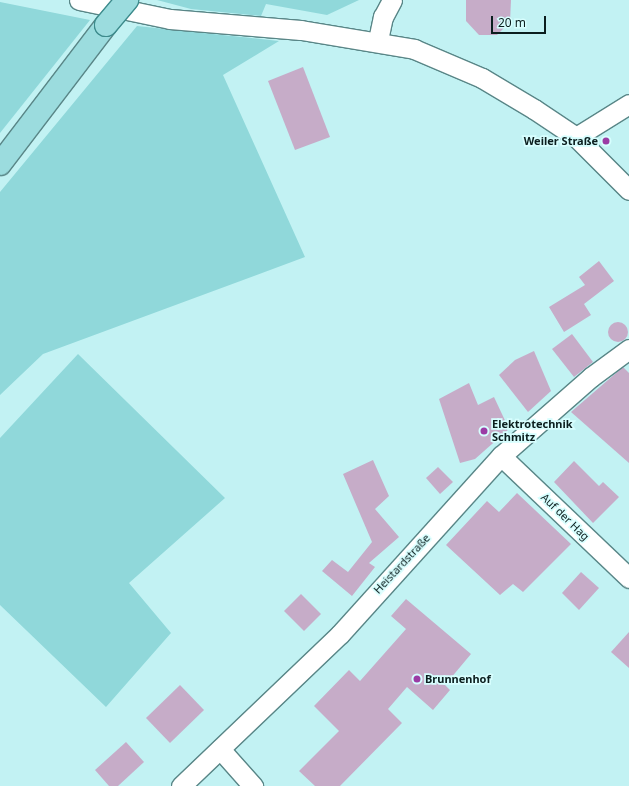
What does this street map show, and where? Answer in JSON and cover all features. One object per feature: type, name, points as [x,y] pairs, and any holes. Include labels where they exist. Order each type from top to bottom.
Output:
[{"type":"main road","points":[[0,164],[106,25],[127,0]]},
{"type":"street","points":[[79,0],[196,22],[301,30],[378,40],[414,50],[482,78],[576,137],[629,190]]},
{"type":"street","points":[[378,40],[383,17],[392,0]]},
{"type":"street","points":[[576,137],[597,121],[629,104]]},
{"type":"street","name":"Heistardstraße","points":[[181,786],[340,634],[501,456],[591,377],[629,349]]},
{"type":"street","name":"Auf der Hag","points":[[501,456],[629,578]]},
{"type":"street","points":[[220,749],[253,786]]},
{"type":"shaded area","points":[[157,0],[359,0],[327,15],[266,4],[261,16],[191,9]]},
{"type":"shaded area","points":[[0,2],[90,20],[0,133]]},
{"type":"shaded area","points":[[137,26],[279,41],[223,75],[305,257],[43,354],[0,395],[0,192]]},
{"type":"shaded area","points":[[78,354],[225,498],[129,583],[171,633],[106,707],[0,605],[0,438]]},
{"type":"building","points":[[466,0],[511,0],[510,22],[497,35],[479,35],[466,21]]},
{"type":"building","points":[[303,67],[330,137],[295,150],[268,81]]},
{"type":"building","points":[[599,261],[614,281],[584,304],[591,315],[564,332],[549,307],[585,285],[579,277]]},
{"type":"building","points":[[618,322],[625,325],[628,332],[625,339],[618,342],[611,339],[608,332],[611,325]]},
{"type":"building","points":[[572,334],[593,362],[574,377],[552,349]]},
{"type":"building","points":[[534,351],[551,391],[528,412],[499,375],[515,360]]},
{"type":"building","points":[[623,367],[629,373],[629,463],[571,412]]},
{"type":"building","points":[[469,383],[478,405],[494,397],[509,429],[475,459],[460,463],[439,399]]},
{"type":"building","points":[[373,460],[389,496],[375,509],[399,537],[369,563],[375,567],[352,596],[322,571],[332,560],[348,572],[372,542],[343,474]]},
{"type":"building","points":[[574,461],[599,486],[603,482],[619,497],[593,523],[554,482]]},
{"type":"building","points":[[438,467],[453,482],[440,494],[426,478]]},
{"type":"building","points":[[517,493],[571,544],[523,592],[513,584],[500,595],[446,545],[487,501],[499,512]]},
{"type":"building","points":[[581,572],[599,588],[579,610],[562,593]]},
{"type":"building","points":[[301,594],[321,614],[304,631],[284,611]]},
{"type":"building","points":[[406,599],[471,654],[445,685],[450,690],[433,710],[407,687],[388,709],[402,723],[340,786],[315,786],[299,771],[339,731],[314,706],[349,670],[360,681],[406,629],[391,616]]},
{"type":"building","points":[[629,632],[629,668],[611,652]]},
{"type":"building","points":[[180,685],[204,710],[170,743],[146,718]]},
{"type":"building","points":[[126,742],[144,762],[118,786],[109,786],[95,770]]},
{"type":"place","name":"Weiler Straße","points":[[606,141]]},
{"type":"place","name":"Elektrotechnik Schmitz","points":[[484,431]]},
{"type":"place","name":"Brunnenhof","points":[[417,679]]}]
